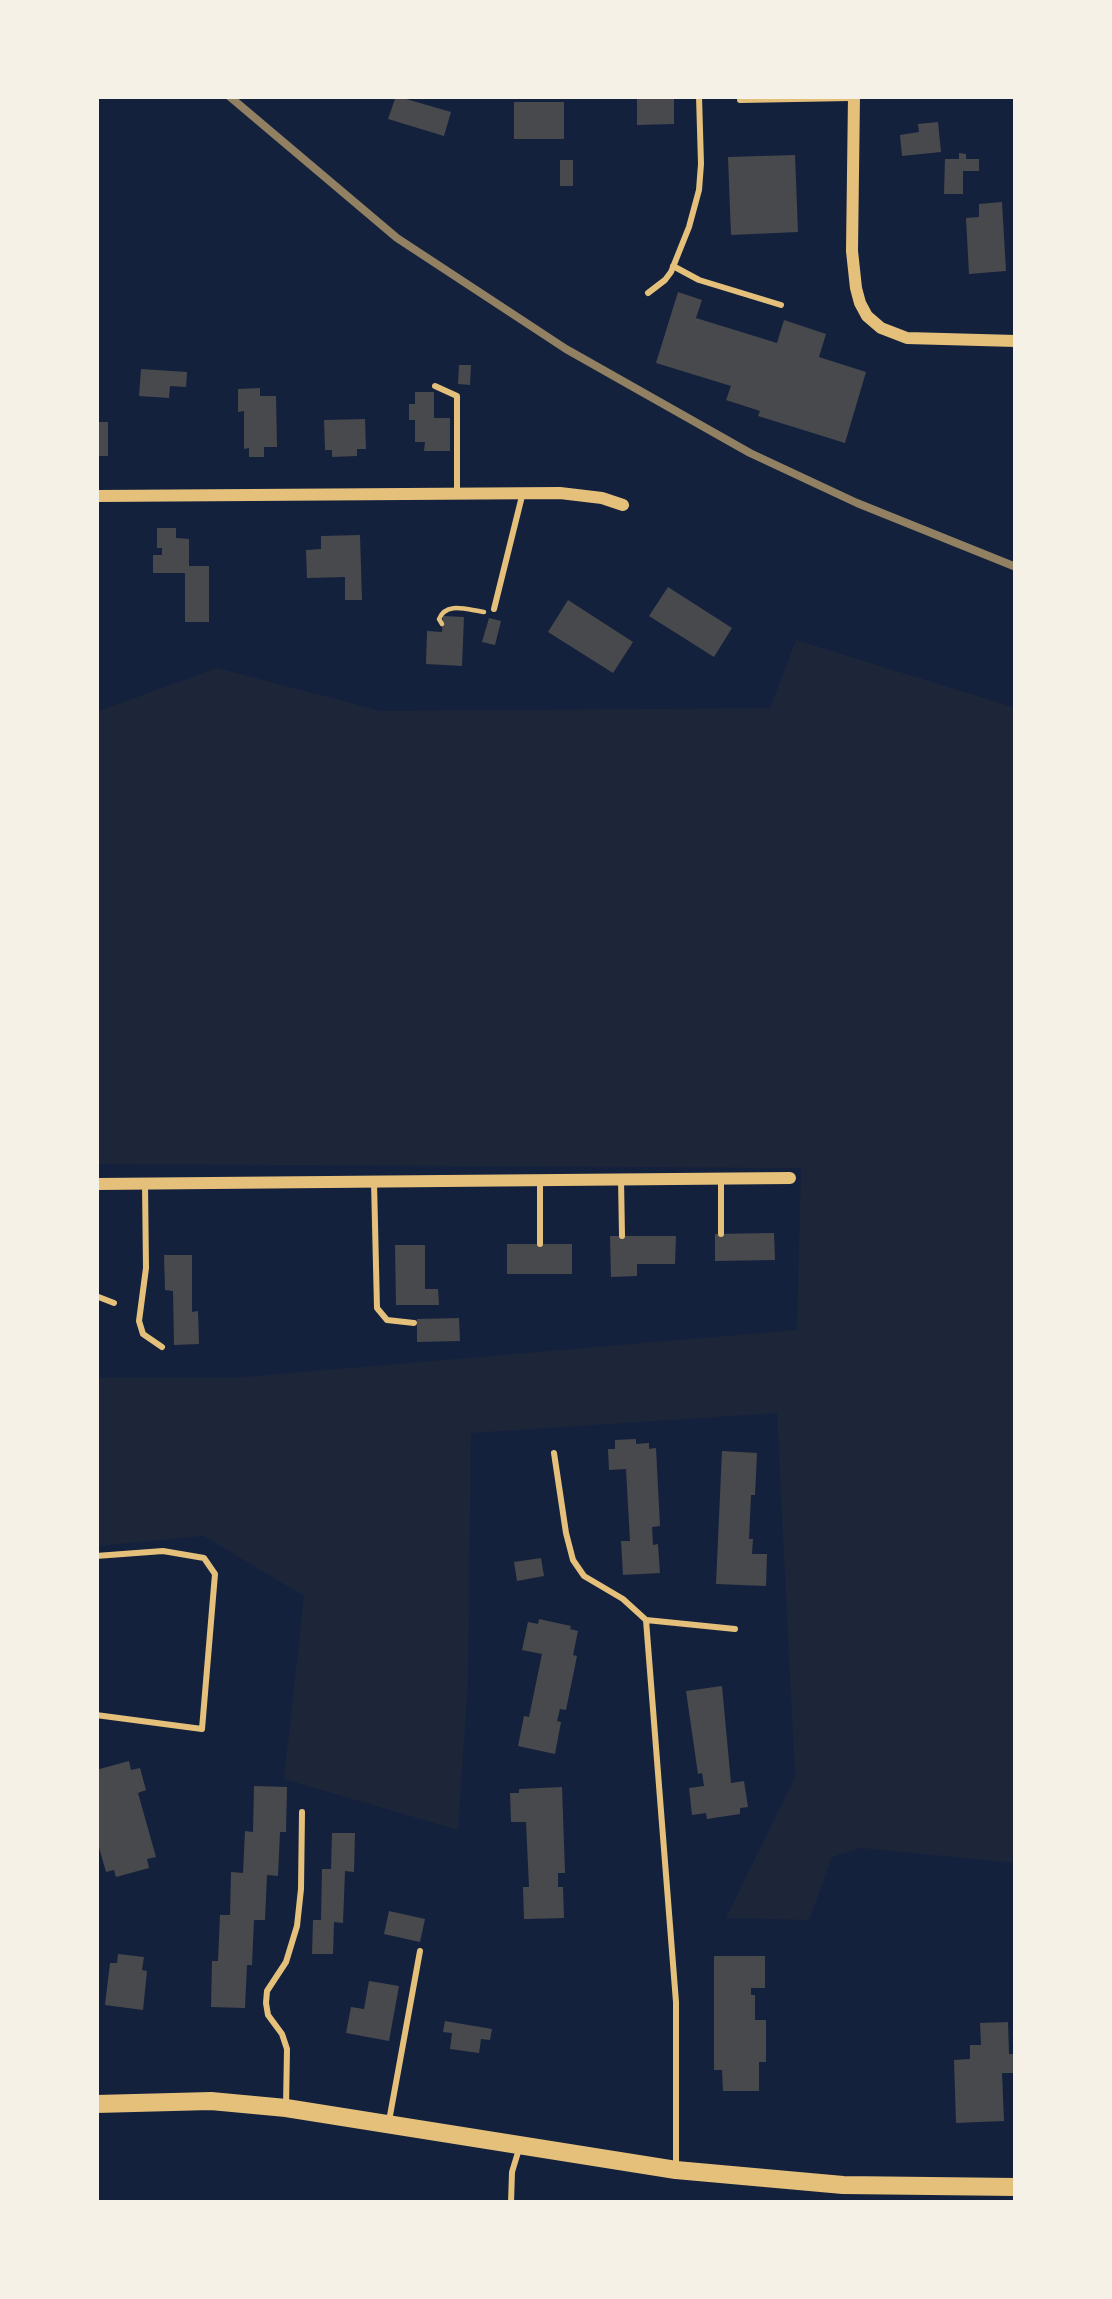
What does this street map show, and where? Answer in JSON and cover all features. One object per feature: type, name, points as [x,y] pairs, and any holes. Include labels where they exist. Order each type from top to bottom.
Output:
[{"type":"main road","points":[[96,2104],[211,2101],[286,2108],[676,2170],[843,2185],[1016,2187]]},
{"type":"street","points":[[854,97],[852,251],[856,288],[866,314],[881,328],[907,338],[1016,341]]},
{"type":"street","points":[[96,496],[523,493],[581,495],[623,505]]},
{"type":"street","points":[[96,1184],[790,1178]]},
{"type":"lane","points":[[648,292],[665,280],[673,266],[699,190],[699,96]]},
{"type":"lane","points":[[740,100],[854,97]]},
{"type":"lane","points":[[673,266],[699,280],[781,305]]},
{"type":"lane","points":[[435,386],[458,396],[457,493]]},
{"type":"lane","points":[[494,608],[523,493]]},
{"type":"lane","points":[[721,1178],[721,1234]]},
{"type":"lane","points":[[539,1180],[540,1244]]},
{"type":"lane","points":[[621,1180],[622,1236]]},
{"type":"lane","points":[[374,1182],[377,1308],[387,1320],[414,1323]]},
{"type":"lane","points":[[146,1184],[146,1268],[140,1321],[143,1334],[162,1347]]},
{"type":"lane","points":[[96,1296],[114,1303]]},
{"type":"lane","points":[[554,1454],[566,1534],[573,1560],[584,1576],[623,1599],[646,1620],[735,1629]]},
{"type":"lane","points":[[96,1556],[163,1551],[205,1558],[215,1574],[202,1729],[96,1715]]},
{"type":"lane","points":[[646,1620],[676,2002],[676,2170]]},
{"type":"lane","points":[[286,2108],[287,2049],[266,2003],[297,1926],[302,1812]]},
{"type":"lane","points":[[389,2125],[420,1952]]},
{"type":"lane","points":[[511,2203],[512,2172],[520,2145]]},
{"type":"path","points":[[442,624],[442,612],[448,608],[487,613],[494,608]]},
{"type":"shaded area","points":[[796,640],[1016,708],[1016,1863],[861,1848],[832,1857],[809,1920],[726,1918],[795,1777],[777,1413],[471,1433],[468,1680],[458,1830],[284,1779],[304,1596],[204,1536],[96,1546],[96,1378],[233,1378],[797,1330],[801,1168],[96,1164],[96,712],[217,668],[381,711],[770,708]]},
{"type":"building","points":[[396,96],[451,112],[444,136],[388,119]]},
{"type":"building","points":[[637,96],[674,96],[674,124],[637,125]]},
{"type":"building","points":[[514,102],[564,102],[564,139],[514,139]]},
{"type":"building","points":[[938,122],[941,152],[902,156],[900,135],[919,132],[918,124]]},
{"type":"building","points":[[959,153],[966,154],[966,159],[979,159],[979,171],[963,171],[963,194],[944,194],[945,159],[959,159]]},
{"type":"building","points":[[795,155],[798,232],[731,235],[728,157]]},
{"type":"building","points":[[560,160],[573,160],[573,186],[560,186]]},
{"type":"building","points":[[1002,202],[1006,271],[969,274],[966,218],[979,217],[979,204]]},
{"type":"building","points":[[678,292],[702,300],[696,318],[777,343],[784,320],[826,334],[819,357],[866,372],[845,443],[758,416],[760,411],[726,400],[731,386],[656,363]]},
{"type":"building","points":[[459,365],[471,365],[470,385],[458,384]]},
{"type":"building","points":[[141,369],[187,372],[186,387],[170,386],[169,398],[139,396]]},
{"type":"building","points":[[260,388],[260,396],[276,396],[277,447],[264,447],[264,457],[249,457],[249,448],[244,449],[244,411],[238,412],[238,389]]},
{"type":"building","points":[[415,392],[434,392],[434,418],[450,418],[450,451],[424,451],[425,442],[415,442],[409,404],[415,404]]},
{"type":"building","points":[[365,419],[366,449],[357,449],[357,456],[332,457],[332,450],[325,450],[324,420]]},
{"type":"building","points":[[96,422],[108,422],[108,456],[96,456]]},
{"type":"building","points":[[157,528],[176,528],[176,538],[189,539],[189,566],[209,566],[209,622],[185,622],[185,573],[153,573],[153,555],[162,555],[162,548],[157,548]]},
{"type":"building","points":[[360,535],[362,600],[345,600],[345,577],[307,578],[306,550],[321,549],[321,536]]},
{"type":"building","points":[[668,587],[732,628],[714,657],[649,616]]},
{"type":"building","points":[[568,600],[633,642],[613,673],[548,632]]},
{"type":"building","points":[[443,616],[464,617],[462,666],[426,664],[427,631],[442,632]]},
{"type":"building","points":[[489,618],[501,621],[495,645],[482,642]]},
{"type":"building","points":[[774,1233],[775,1260],[715,1261],[715,1234]]},
{"type":"building","points":[[610,1236],[676,1236],[675,1264],[637,1264],[637,1276],[611,1277]]},
{"type":"building","points":[[507,1244],[572,1244],[572,1274],[507,1274]]},
{"type":"building","points":[[395,1245],[425,1245],[425,1289],[438,1289],[439,1305],[396,1305]]},
{"type":"building","points":[[164,1255],[192,1255],[192,1312],[198,1311],[199,1344],[174,1345],[173,1291],[165,1290]]},
{"type":"building","points":[[459,1318],[460,1341],[417,1342],[417,1319]]},
{"type":"building","points":[[636,1439],[636,1444],[656,1448],[660,1526],[652,1527],[660,1573],[623,1575],[621,1541],[630,1541],[626,1469],[609,1470],[608,1449],[615,1449],[615,1440]]},
{"type":"building","points":[[722,1451],[757,1453],[749,1539],[753,1539],[752,1554],[767,1554],[766,1586],[716,1584]]},
{"type":"building","points":[[541,1558],[544,1576],[517,1581],[514,1562]]},
{"type":"building","points":[[539,1619],[578,1631],[566,1710],[560,1709],[557,1721],[561,1722],[555,1754],[518,1746],[542,1654],[522,1650],[528,1622],[538,1624]]},
{"type":"building","points":[[722,1686],[731,1783],[744,1781],[748,1807],[740,1808],[740,1814],[707,1819],[706,1813],[692,1815],[689,1788],[704,1786],[702,1773],[698,1774],[686,1691]]},
{"type":"building","points":[[129,1761],[131,1770],[140,1768],[146,1790],[138,1793],[156,1857],[147,1859],[149,1868],[116,1877],[114,1870],[106,1872],[96,1837],[96,1770]]},
{"type":"building","points":[[254,1786],[287,1787],[278,1876],[267,1875],[265,1920],[254,1920],[245,2008],[211,2007],[220,1915],[230,1915],[231,1872],[243,1873],[245,1831],[253,1832]]},
{"type":"building","points":[[562,1787],[565,1873],[558,1873],[558,1887],[563,1887],[564,1918],[524,1919],[523,1887],[529,1887],[526,1822],[511,1822],[510,1793]]},
{"type":"building","points":[[332,1833],[355,1833],[354,1872],[345,1871],[343,1923],[334,1922],[333,1954],[312,1954],[313,1920],[321,1920],[322,1869],[331,1869]]},
{"type":"building","points":[[389,1911],[425,1919],[420,1942],[384,1934]]},
{"type":"building","points":[[118,1954],[144,1957],[143,2010],[105,2005],[110,1963],[117,1963]]},
{"type":"building","points":[[714,1956],[765,1956],[765,1988],[751,1988],[755,2020],[766,2020],[766,2062],[759,2062],[759,2091],[723,2091],[722,2070],[714,2070]]},
{"type":"building","points":[[369,1981],[399,1986],[389,2041],[346,2033],[351,2007],[364,2009]]},
{"type":"building","points":[[445,2021],[492,2029],[490,2040],[481,2039],[479,2053],[450,2049],[452,2033],[443,2032]]},
{"type":"building","points":[[1008,2022],[1009,2054],[1015,2054],[1016,2073],[1002,2073],[1004,2121],[956,2123],[954,2060],[970,2059],[970,2045],[981,2045],[980,2023]]},
{"type":"railway","points":[[229,96],[397,238],[566,349],[750,453],[857,503],[1016,567]]}]
